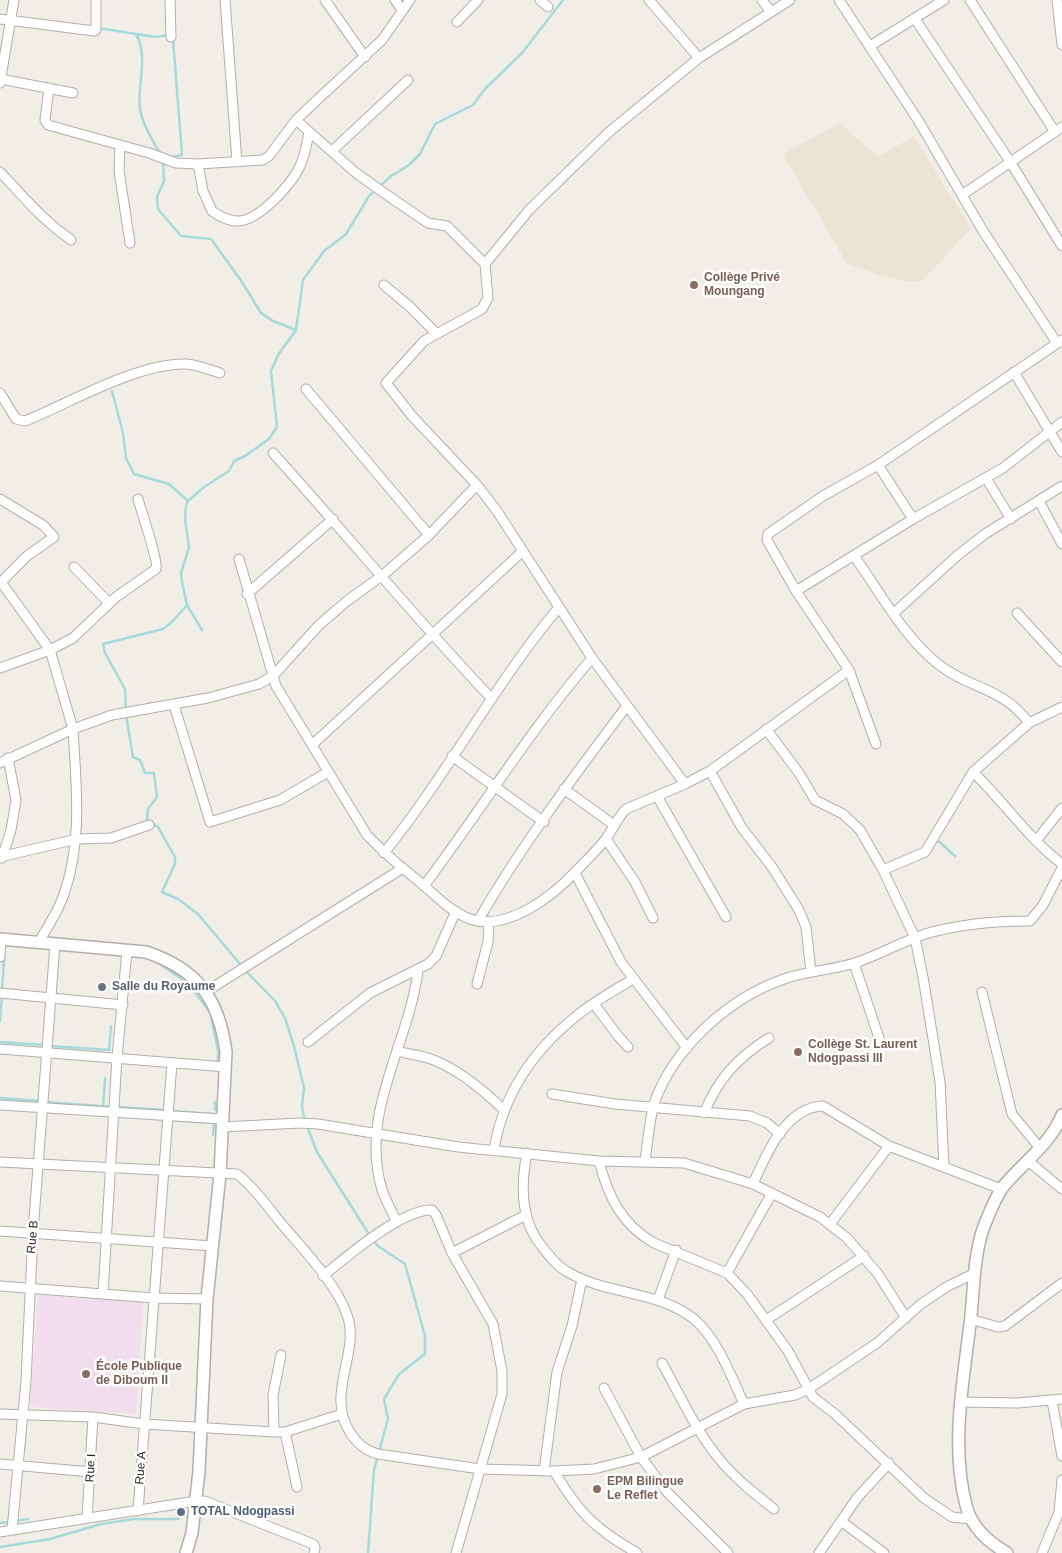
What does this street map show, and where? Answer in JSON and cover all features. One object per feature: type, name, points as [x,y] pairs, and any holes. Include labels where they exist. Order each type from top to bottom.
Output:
[{"type":"main road","points":[[1,939],[146,952],[181,966],[207,992],[224,1037],[226,1067],[220,1174],[207,1299],[196,1501],[186,1553]]},
{"type":"main road","points":[[1007,1553],[992,1544],[971,1519],[966,1506],[962,1482],[960,1402],[975,1273],[986,1220],[1001,1189],[1058,1128],[1062,1115]]},
{"type":"street","points":[[0,83],[14,0]]},
{"type":"street","points":[[0,18],[94,32],[96,30],[96,0]]},
{"type":"street","points":[[170,0],[171,37]]},
{"type":"street","points":[[225,0],[237,162]]},
{"type":"street","points":[[325,0],[365,57]]},
{"type":"street","points":[[395,0],[402,10]]},
{"type":"street","points":[[49,88],[46,124],[176,163],[198,164],[263,160],[269,156],[296,120],[382,40],[410,0]]},
{"type":"street","points":[[457,22],[478,0]]},
{"type":"street","points":[[540,0],[548,8]]},
{"type":"street","points":[[649,0],[699,58]]},
{"type":"street","points":[[762,0],[771,12]]},
{"type":"street","points":[[485,264],[529,210],[609,132],[699,58],[790,0]]},
{"type":"street","points":[[840,0],[962,195],[1060,341],[878,464],[823,496],[768,534],[767,540],[796,591],[848,670],[876,744]]},
{"type":"street","points":[[870,46],[944,0]]},
{"type":"street","points":[[962,195],[1059,130],[970,0]]},
{"type":"street","points":[[1056,0],[1062,45]]},
{"type":"street","points":[[915,19],[1011,163],[1062,246]]},
{"type":"street","points":[[0,79],[73,93]]},
{"type":"street","points":[[332,152],[408,80]]},
{"type":"street","points":[[296,120],[356,173],[419,218],[428,223],[447,226],[485,264],[488,298],[482,309],[436,333],[424,342],[387,380],[386,384],[412,416],[477,485],[626,707],[685,784]]},
{"type":"street","points":[[198,164],[203,191],[212,211],[231,220],[247,220],[285,189],[295,175],[301,165],[309,132]]},
{"type":"street","points":[[120,145],[119,171],[130,243]]},
{"type":"street","points":[[0,172],[16,187],[38,215],[71,240]]},
{"type":"street","points":[[384,285],[409,306],[436,333]]},
{"type":"street","points":[[0,393],[16,419],[26,421],[114,381],[161,366],[189,364],[220,373]]},
{"type":"street","points":[[1014,372],[1062,452]]},
{"type":"street","points":[[306,389],[429,535]]},
{"type":"street","points":[[796,591],[913,519],[986,478],[1062,422]]},
{"type":"street","points":[[273,453],[383,575],[430,634],[491,698]]},
{"type":"street","points":[[878,464],[913,519]]},
{"type":"street","points":[[986,478],[1011,519]]},
{"type":"street","points":[[150,825],[111,838],[77,839],[2,858],[16,800],[4,761],[74,729],[112,715],[174,705],[245,690],[273,676],[319,625],[383,575],[429,535],[477,485]]},
{"type":"street","points":[[894,613],[958,555],[986,534],[1062,486]]},
{"type":"street","points":[[0,499],[43,525],[54,537],[27,556],[1,582],[50,650],[74,729],[78,819],[77,839],[65,892],[40,942]]},
{"type":"street","points":[[0,668],[50,650],[82,630],[109,603],[158,565],[138,499]]},
{"type":"street","points":[[1039,501],[1062,544]]},
{"type":"street","points":[[248,594],[333,519]]},
{"type":"street","points":[[312,744],[430,634],[523,551]]},
{"type":"street","points":[[854,556],[906,633],[939,665],[1011,702],[1029,723]]},
{"type":"street","points":[[238,558],[280,695],[312,744],[355,819],[384,853],[456,911],[478,921],[489,921],[516,915],[543,901],[574,873],[606,839],[626,809],[685,784],[710,771],[766,728],[848,670]]},
{"type":"street","points":[[74,567],[109,603]]},
{"type":"street","points":[[384,853],[418,811],[491,698],[534,637],[559,607]]},
{"type":"street","points":[[1017,613],[1062,662]]},
{"type":"street","points":[[424,886],[461,837],[544,715],[592,658]]},
{"type":"street","points":[[174,705],[210,822],[280,800],[328,772]]},
{"type":"street","points":[[478,921],[495,892],[544,822],[564,789],[626,707]]},
{"type":"street","points":[[883,870],[925,852],[974,772],[1029,723],[1062,707]]},
{"type":"street","points":[[766,728],[815,800],[843,814],[853,822],[883,870],[915,938],[940,1082],[944,1166]]},
{"type":"street","points":[[452,756],[495,785],[544,822]]},
{"type":"street","points":[[710,771],[742,828],[772,867],[799,910],[806,927],[811,972]]},
{"type":"street","points":[[974,772],[999,796],[1036,841],[1062,864]]},
{"type":"street","points":[[564,789],[614,825]]},
{"type":"street","points":[[657,796],[726,918]]},
{"type":"street","points":[[1036,841],[1062,808]]},
{"type":"street","points":[[606,839],[634,882],[654,918]]},
{"type":"street","points":[[207,992],[403,868]]},
{"type":"street","points":[[645,1160],[654,1106],[670,1070],[687,1048],[720,1016],[755,991],[785,979],[854,963],[915,938],[973,924],[1030,921],[1040,911],[1062,868]]},
{"type":"street","points":[[574,873],[595,909],[612,947],[687,1048]]},
{"type":"street","points":[[308,1042],[370,992],[418,971],[428,964],[436,956],[456,911]]},
{"type":"street","points":[[477,984],[488,942],[489,921]]},
{"type":"street","points":[[0,956],[1,939]]},
{"type":"street","name":"Rue B","points":[[12,1530],[27,1366],[32,1232],[40,1165],[42,1108],[55,944]]},
{"type":"street","points":[[103,1294],[117,1057],[127,951]]},
{"type":"street","points":[[854,963],[880,1041]]},
{"type":"street","points":[[397,1222],[383,1192],[378,1172],[376,1133],[388,1074],[411,1008],[418,971]]},
{"type":"street","points":[[494,1150],[503,1109],[522,1075],[541,1051],[579,1014],[634,979]]},
{"type":"street","points":[[982,992],[1012,1114],[1040,1147]]},
{"type":"street","points":[[0,993],[123,1004]]},
{"type":"street","points":[[594,1004],[628,1047]]},
{"type":"street","points":[[704,1113],[722,1077],[738,1059],[769,1038]]},
{"type":"street","points":[[0,1049],[226,1067]]},
{"type":"street","points":[[397,1051],[429,1058],[448,1068],[475,1084],[503,1109]]},
{"type":"street","name":"Rue A","points":[[138,1510],[172,1063]]},
{"type":"street","points":[[552,1094],[615,1104],[750,1116],[767,1123],[780,1134]]},
{"type":"street","points":[[0,1105],[168,1116],[222,1123],[300,1122],[458,1147],[527,1152],[599,1161],[645,1160],[684,1163],[772,1192],[830,1224],[864,1256],[906,1318]]},
{"type":"street","points":[[752,1184],[764,1158],[780,1134],[802,1111],[813,1106],[824,1106],[888,1146],[1001,1189]]},
{"type":"street","points":[[830,1224],[888,1146]]},
{"type":"street","points":[[527,1152],[522,1177],[526,1215],[536,1239],[552,1260],[565,1271],[582,1279],[658,1300],[692,1318],[704,1328],[729,1371],[744,1404]]},
{"type":"street","points":[[1027,1160],[1062,1189]]},
{"type":"street","points":[[599,1161],[605,1186],[622,1218],[643,1237],[727,1273],[747,1294],[788,1351],[807,1390],[889,1463],[924,1498],[946,1514],[958,1519],[971,1519]]},
{"type":"street","points":[[0,1162],[40,1165],[112,1166],[220,1174],[231,1172],[243,1178],[342,1302],[348,1316],[349,1342],[341,1395],[342,1414],[346,1427],[359,1444],[367,1450],[378,1454],[480,1469],[544,1471],[594,1469],[641,1457],[744,1404],[795,1395],[807,1390],[878,1343],[921,1304],[948,1286],[975,1273]]},
{"type":"street","points":[[727,1273],[772,1192]]},
{"type":"street","points":[[323,1276],[362,1245],[397,1222],[432,1210],[436,1215],[452,1253],[492,1324],[497,1337],[502,1371],[502,1394],[456,1553]]},
{"type":"street","points":[[452,1253],[526,1215]]},
{"type":"street","points":[[0,1231],[213,1246]]},
{"type":"street","points":[[658,1300],[676,1250]]},
{"type":"street","points":[[766,1320],[864,1256]]},
{"type":"street","points":[[544,1471],[557,1372],[572,1326],[582,1279]]},
{"type":"street","points":[[970,1319],[998,1327],[1005,1326],[1062,1283]]},
{"type":"street","points":[[0,1286],[154,1298],[207,1299]]},
{"type":"street","points":[[274,1432],[272,1395],[281,1355]]},
{"type":"street","points":[[662,1363],[698,1427],[719,1459],[750,1491],[774,1509]]},
{"type":"street","points":[[604,1388],[641,1457],[667,1492],[728,1553]]},
{"type":"street","points":[[960,1402],[1052,1401],[1062,1399]]},
{"type":"street","points":[[1052,1401],[1062,1456]]},
{"type":"street","points":[[0,1414],[93,1417],[144,1424],[285,1432],[342,1414]]},
{"type":"street","name":"Rue I","points":[[87,1518],[93,1417]]},
{"type":"street","points":[[285,1432],[297,1487]]},
{"type":"street","points":[[819,1553],[833,1536],[857,1498],[889,1463]]},
{"type":"street","points":[[0,1464],[91,1472]]},
{"type":"street","points":[[554,1471],[572,1501],[587,1518],[608,1536],[637,1553]]},
{"type":"street","points":[[1042,1553],[1059,1512],[1062,1480]]},
{"type":"street","points":[[0,1532],[196,1501],[218,1505],[313,1544],[315,1547],[314,1553]]},
{"type":"street","points":[[841,1521],[884,1553]]},
{"type":"shaded area","points":[[840,123],[878,157],[914,136],[971,229],[921,281],[911,282],[882,276],[847,264],[783,154]]},
{"type":"shaded area","name":"École Publique de Diboum II","points":[[38,1295],[143,1302],[136,1414],[30,1407]]},
{"type":"waterway","points":[[202,630],[187,605],[182,582],[181,573],[189,548],[185,519],[186,506],[188,501],[204,487],[229,471],[234,461],[245,456],[269,439],[277,427],[271,371],[278,355],[296,330],[303,280],[324,251],[346,234],[369,196],[420,154],[435,124],[473,105],[485,89],[522,53],[563,0]]},
{"type":"waterway","points":[[98,28],[155,37],[169,35]]},
{"type":"waterway","points":[[136,34],[142,52],[141,114],[148,132],[161,155]]},
{"type":"waterway","points":[[172,157],[182,155],[173,39]]},
{"type":"waterway","points":[[163,160],[164,181],[157,197],[158,209],[181,236],[211,239],[242,282],[261,313],[273,321],[296,330]]},
{"type":"waterway","points":[[112,391],[123,433],[126,458],[134,474],[169,484],[188,501]]},
{"type":"waterway","points":[[126,710],[125,689],[105,653],[103,644],[163,629],[187,605]]},
{"type":"waterway","points":[[126,715],[133,757],[140,760],[145,773],[154,773],[157,797],[148,809],[147,819],[158,827],[175,857],[175,864],[162,892],[178,899],[198,914],[245,970],[275,1001],[285,1018],[294,1046],[304,1088],[302,1107],[305,1121]]},
{"type":"waterway","points":[[936,839],[955,856]]},
{"type":"waterway","points":[[2,991],[5,945]]},
{"type":"waterway","points":[[158,963],[188,983],[209,1011]]},
{"type":"waterway","points":[[0,1021],[2,996]]},
{"type":"waterway","points":[[211,1017],[218,1050]]},
{"type":"waterway","points":[[50,1046],[109,1050],[111,1026]]},
{"type":"waterway","points":[[0,1042],[44,1045]]},
{"type":"waterway","points":[[218,1053],[218,1062]]},
{"type":"waterway","points":[[103,1106],[105,1078]]},
{"type":"waterway","points":[[0,1098],[40,1101]]},
{"type":"waterway","points":[[46,1102],[111,1107]]},
{"type":"waterway","points":[[215,1102],[215,1110]]},
{"type":"waterway","points":[[119,1107],[163,1110]]},
{"type":"waterway","points":[[170,1111],[214,1114]]},
{"type":"waterway","points":[[150,1119],[159,1119]]},
{"type":"waterway","points":[[170,1120],[213,1123]]},
{"type":"waterway","points":[[213,1135],[214,1124]]},
{"type":"waterway","points":[[307,1126],[317,1152],[370,1236]]},
{"type":"waterway","points":[[11,1166],[31,1168]]},
{"type":"waterway","points":[[368,1553],[374,1470],[388,1419],[384,1399],[399,1374],[425,1354],[425,1336],[405,1264],[378,1246],[373,1240]]},
{"type":"waterway","points":[[15,1521],[28,1519]]},
{"type":"waterway","points":[[0,1547],[50,1539],[101,1524],[134,1519],[179,1519]]},
{"type":"waterway","points":[[0,1523],[10,1522]]},
{"type":"place","name":"Collège Privé Moungang","points":[[694,285]]},
{"type":"place","name":"Salle du Royaume","points":[[102,987]]},
{"type":"place","name":"Collège St. Laurent Ndogpassi III","points":[[798,1052]]},
{"type":"place","name":"École Publique de Diboum II","points":[[86,1374]]},
{"type":"place","name":"EPM Bilingue Le Reflet","points":[[597,1489]]},
{"type":"place","name":"TOTAL Ndogpassi","points":[[181,1512]]}]
